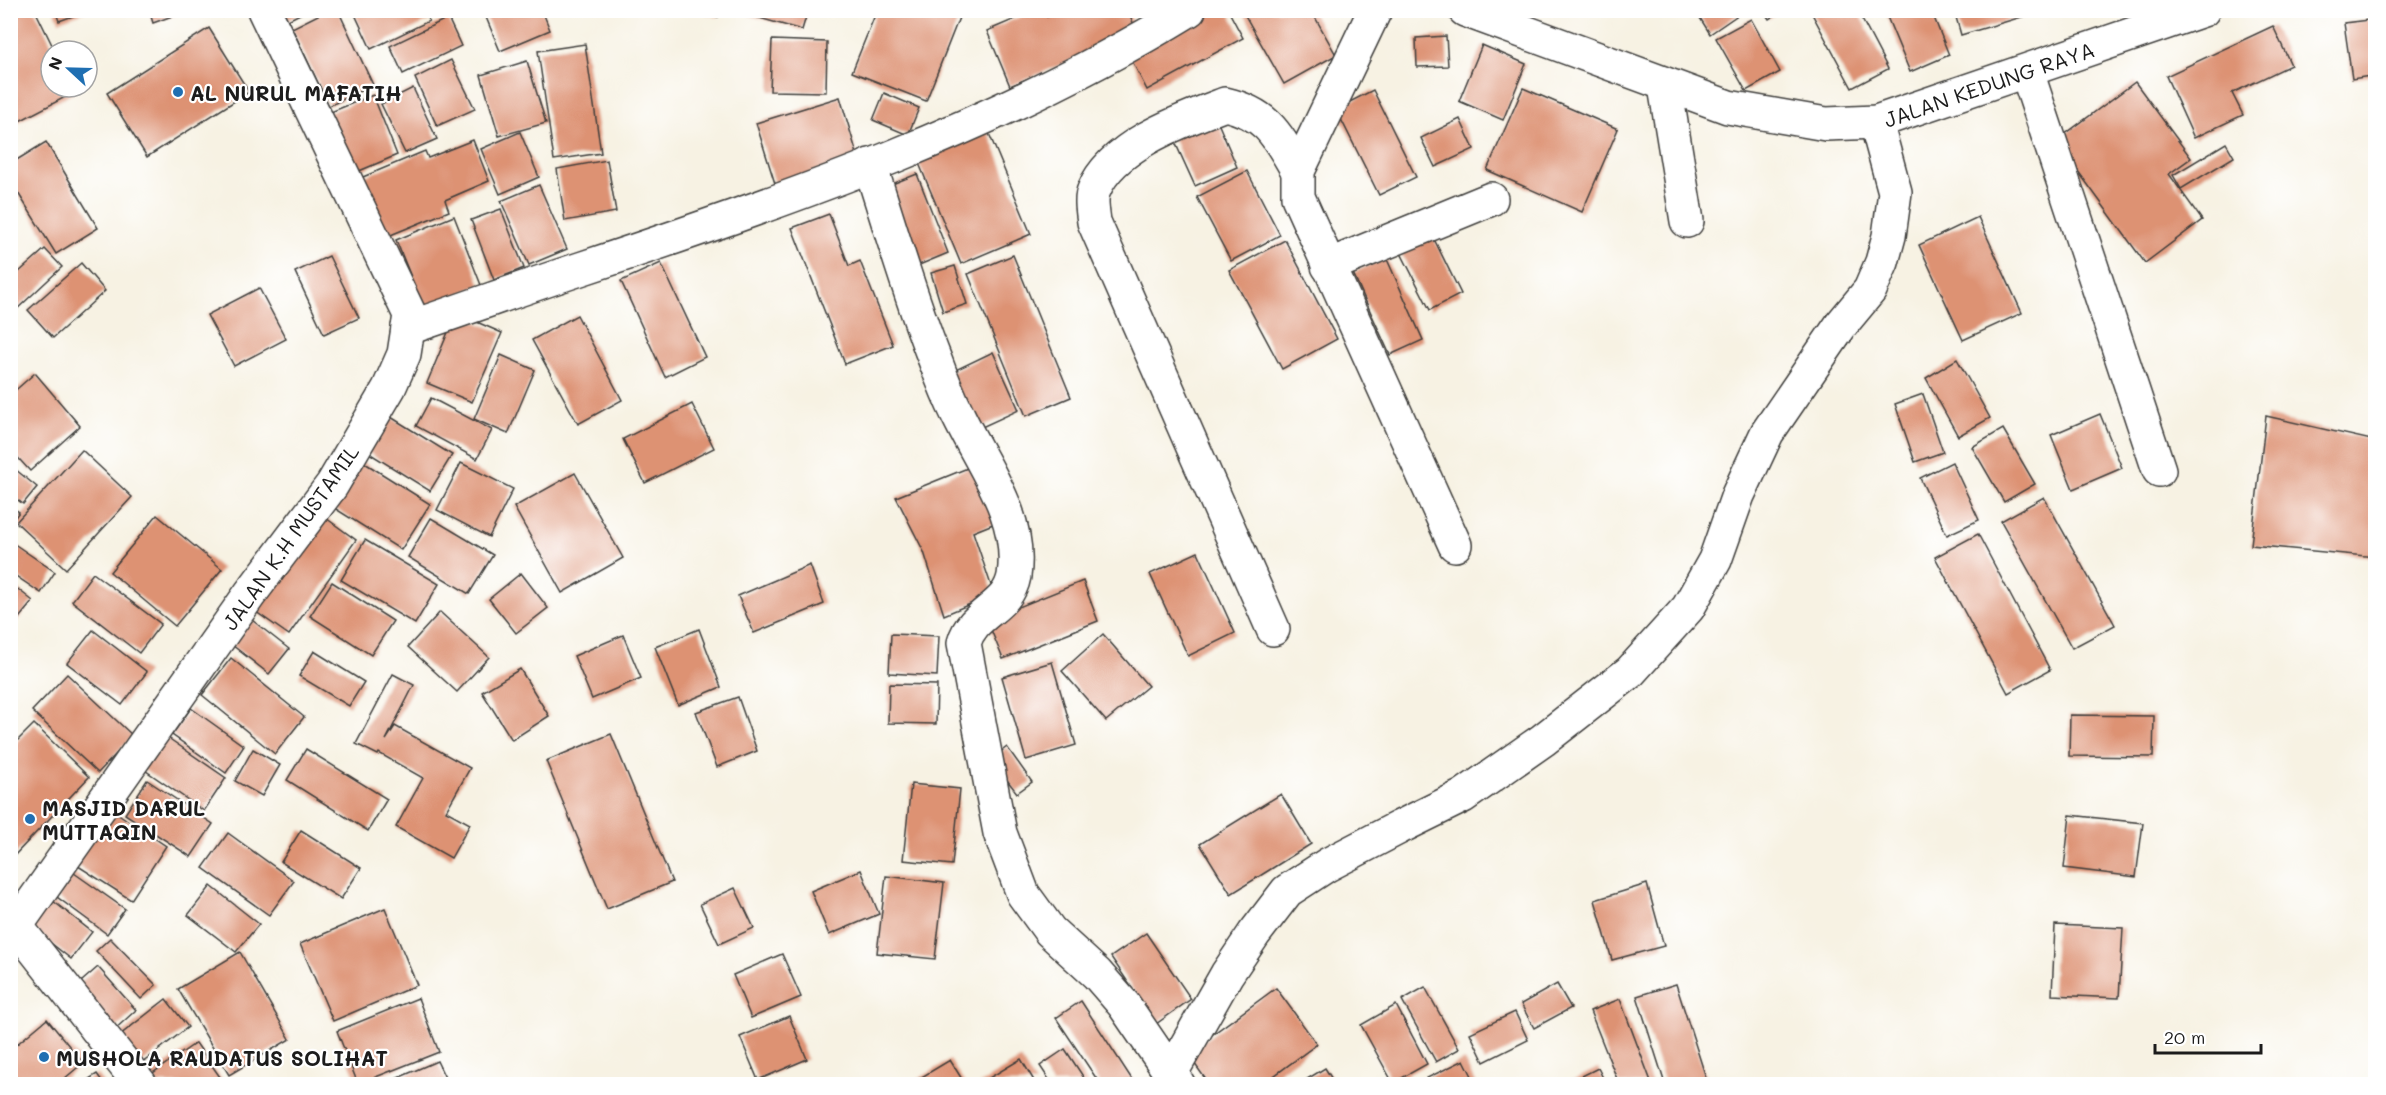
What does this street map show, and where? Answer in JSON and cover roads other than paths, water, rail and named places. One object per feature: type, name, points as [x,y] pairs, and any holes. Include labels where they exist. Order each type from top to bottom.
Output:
[{"type":"street","name":"JALAN K.H MUSTAMIL","points":[[13,929],[250,594],[332,485],[388,388],[404,354],[410,315],[264,10]]},
{"type":"street","points":[[408,328],[817,187],[948,133],[1096,64],[1189,10]]},
{"type":"street","points":[[1375,10],[1298,171],[1298,197],[1455,545]]},
{"type":"street","name":"JALAN KEDUNG RAYA","points":[[1465,10],[1665,86],[1728,107],[1826,124],[1876,122],[2203,10]]},
{"type":"street","points":[[2027,72],[2158,470]]},
{"type":"street","points":[[1665,86],[1686,221]]},
{"type":"street","points":[[1273,630],[1094,222],[1093,192],[1109,166],[1161,129],[1225,104],[1259,116],[1280,140],[1298,171]]},
{"type":"street","points":[[870,165],[934,359],[958,415],[999,492],[1013,533],[1016,563],[1012,587],[1007,596],[979,617],[969,629],[964,643],[1000,833],[1023,894],[1037,915],[1050,931],[1097,974],[1124,1005],[1174,1079],[1227,974],[1287,891],[1327,865],[1463,796],[1543,740],[1630,672],[1688,608],[1715,561],[1738,495],[1767,433],[1841,325],[1870,290],[1882,262],[1889,236],[1895,192],[1876,122]]},
{"type":"street","points":[[1328,266],[1491,199]]},
{"type":"street","points":[[13,929],[140,1084]]},
{"type":"place","name":"AL NURUL MAFATIH","points":[[178,92]]},
{"type":"place","name":"MASJID DARUL MUTTAQIN","points":[[30,819]]},
{"type":"place","name":"MUSHOLA RAUDATUS SOLIHAT","points":[[44,1057]]}]
